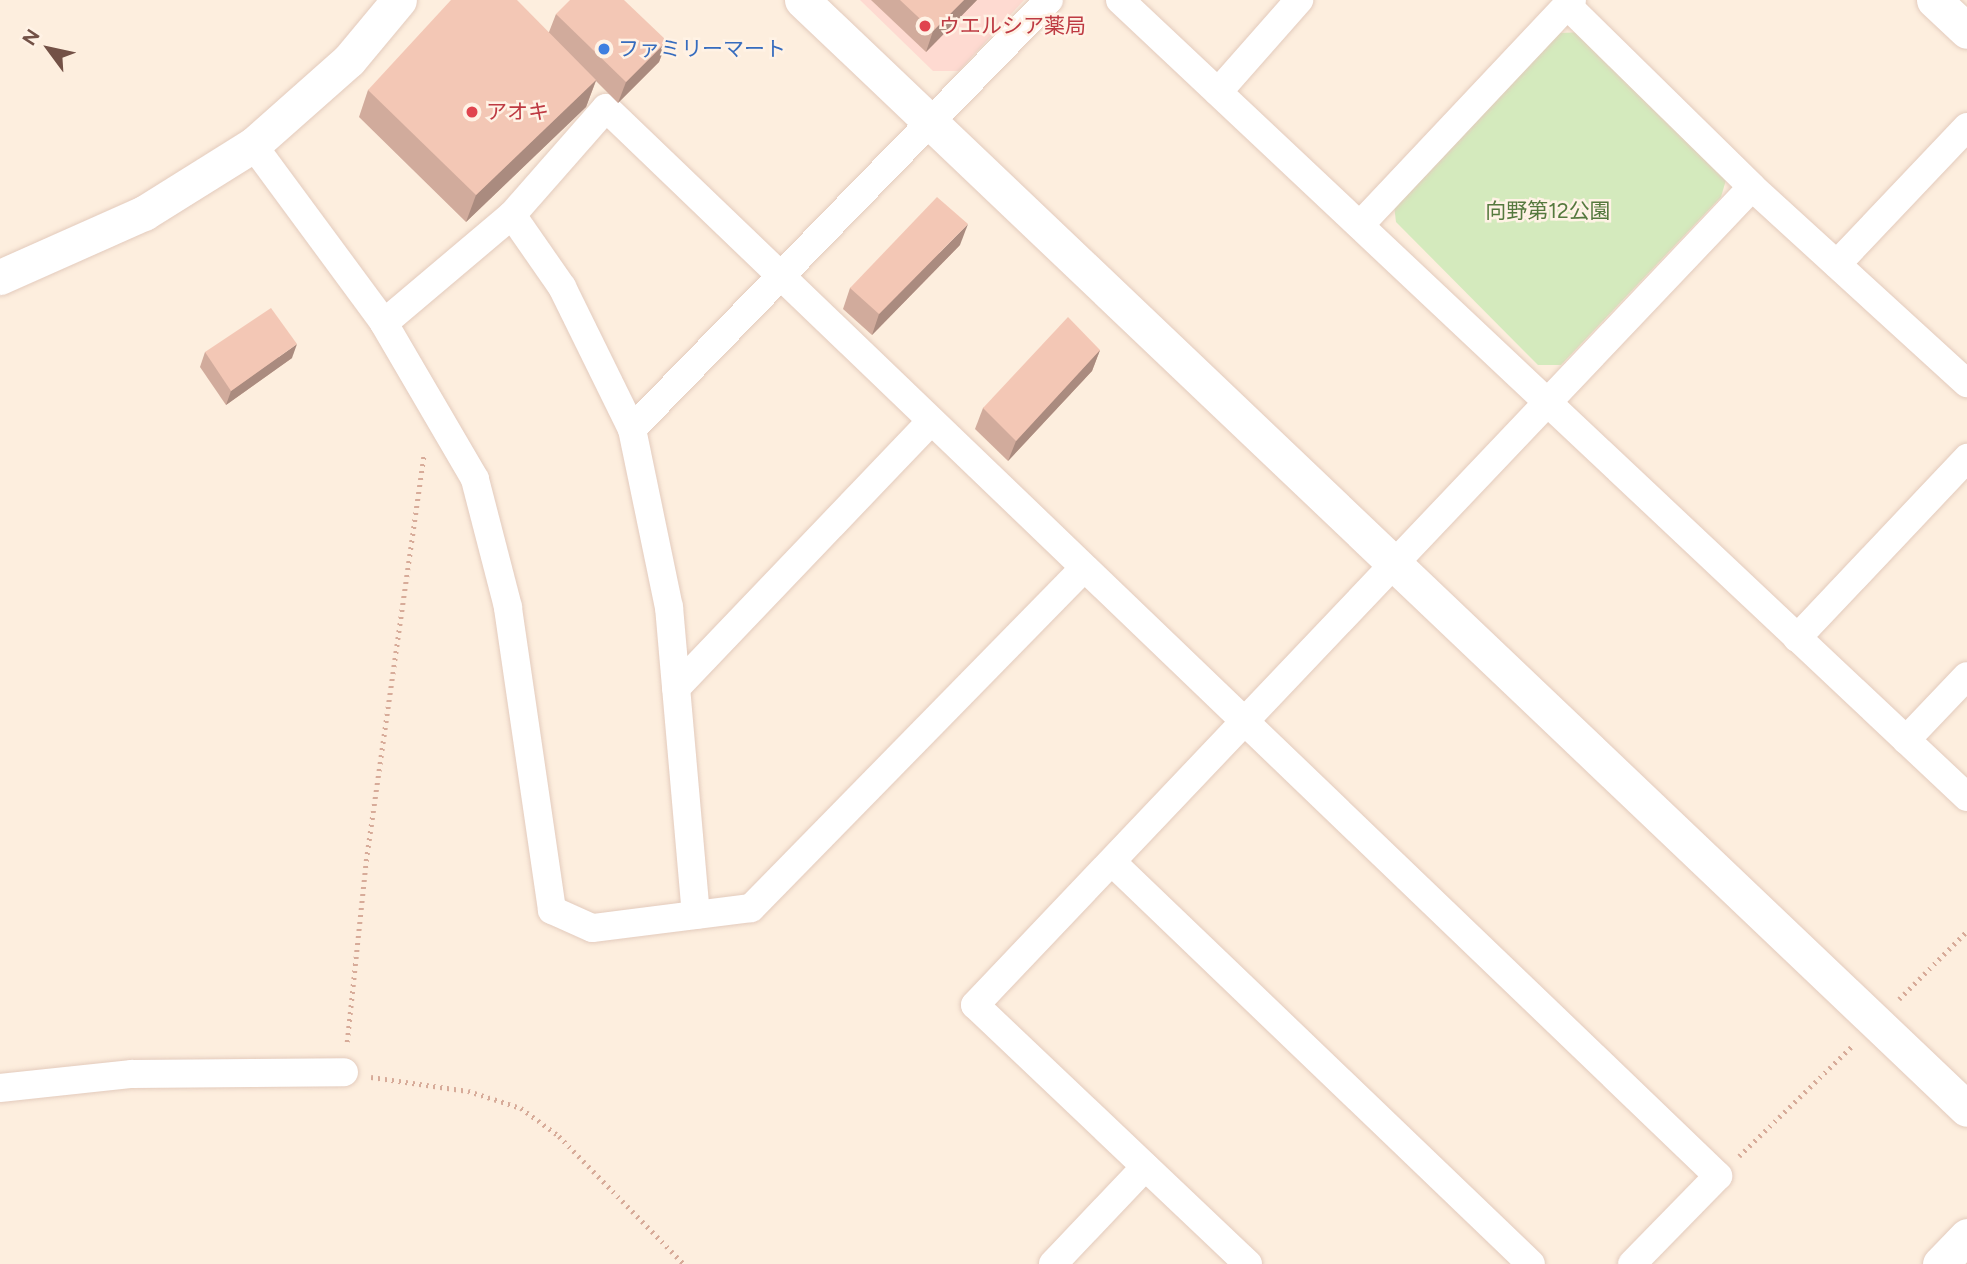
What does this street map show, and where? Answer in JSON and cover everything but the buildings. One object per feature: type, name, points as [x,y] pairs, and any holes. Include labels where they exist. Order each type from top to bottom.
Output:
[{"type":"street","points":[[0,277],[144,214],[253,145],[349,60],[399,0]]},
{"type":"street","points":[[802,0],[1398,564],[1967,1109]]},
{"type":"street","points":[[632,429],[1049,0]]},
{"type":"street","points":[[1120,0],[1360,225],[1546,407],[1967,797]]},
{"type":"street","points":[[1218,92],[1299,0]]},
{"type":"street","points":[[1934,0],[1967,32]]},
{"type":"street","points":[[1360,225],[1570,3],[1752,187],[1967,383]]},
{"type":"street","points":[[384,323],[512,215],[606,108],[1084,568],[1247,720],[1718,1176],[1632,1264]]},
{"type":"street","points":[[1837,264],[1967,127]]},
{"type":"street","points":[[253,145],[384,323],[475,479],[508,607],[552,910],[592,928],[751,908],[1084,568]]},
{"type":"street","points":[[1248,1264],[975,1005],[1398,564],[1752,187]]},
{"type":"street","points":[[512,215],[562,287],[632,429],[669,607],[696,915]]},
{"type":"street","points":[[676,688],[931,421]]},
{"type":"street","points":[[1797,638],[1967,458]]},
{"type":"street","points":[[1906,740],[1967,676]]},
{"type":"street","points":[[1113,863],[1531,1264]]},
{"type":"street","points":[[0,1088],[132,1074],[344,1072]]},
{"type":"street","points":[[1053,1264],[1145,1167]]},
{"type":"street","points":[[1940,1264],[1967,1236]]},
{"type":"path","points":[[425,450],[366,861],[344,1072],[467,1091],[521,1108],[559,1136],[684,1264]]},
{"type":"path","points":[[1718,1176],[1967,931]]},
{"type":"shaded area","points":[[860,0],[1024,0],[959,71],[933,71]]},
{"type":"green space","name":"向野第12公園","points":[[1584,32],[1728,173],[1721,197],[1561,365],[1538,365],[1396,222],[1394,205],[1560,33]]},
{"type":"place","name":"ウエルシア薬局","points":[[925,26]]},
{"type":"place","name":"ファミリーマート","points":[[604,49]]},
{"type":"place","name":"アオキ","points":[[472,112]]}]
